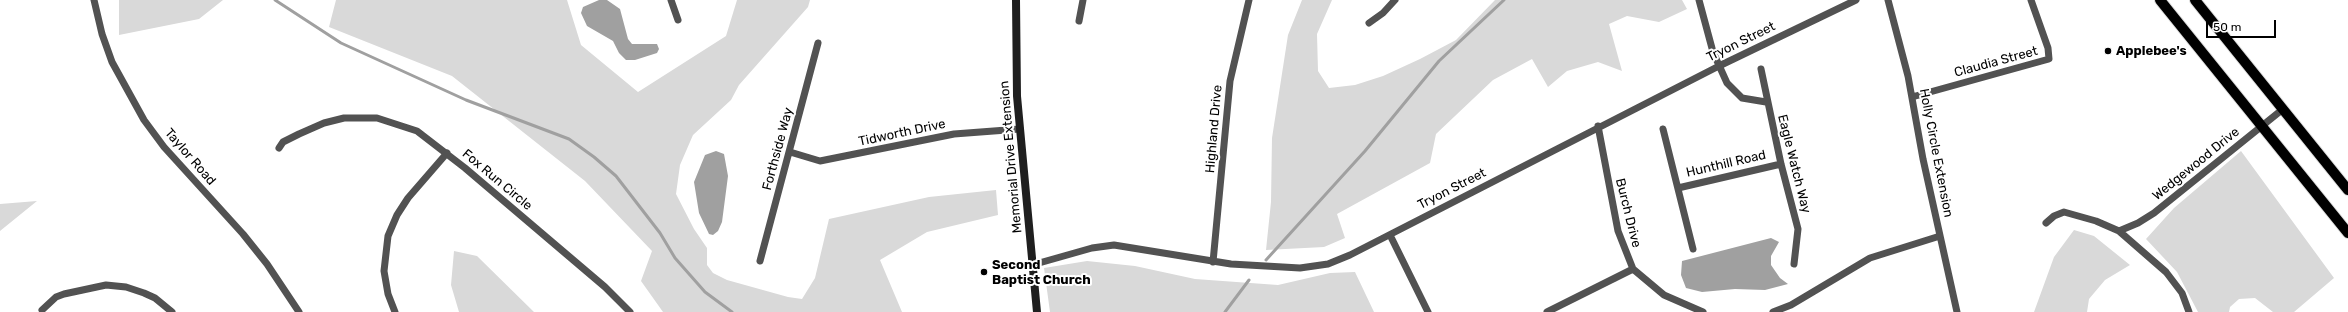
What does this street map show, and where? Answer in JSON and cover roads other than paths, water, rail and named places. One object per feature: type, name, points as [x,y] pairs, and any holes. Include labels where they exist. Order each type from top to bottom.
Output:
[{"type":"main road","points":[[2160,0],[2348,233]]},
{"type":"main road","points":[[2195,0],[2348,190]]},
{"type":"street","name":"Taylor Road","points":[[94,0],[102,34],[112,62],[144,120],[164,147],[243,234],[267,264],[298,312]]},
{"type":"street","points":[[671,0],[678,20]]},
{"type":"street","name":"Memorial Drive Extension","points":[[1016,0],[1015,39],[1020,128],[1037,312]]},
{"type":"street","points":[[1078,21],[1084,0]]},
{"type":"street","name":"Highland Drive","points":[[1213,262],[1230,81],[1249,0]]},
{"type":"street","points":[[1369,23],[1383,13],[1395,0]]},
{"type":"street","points":[[1699,0],[1719,66],[1726,83],[1742,98],[1766,102]]},
{"type":"street","name":"Tryon Street","points":[[1032,265],[1092,248],[1114,245],[1128,246],[1213,262],[1276,267],[1315,267],[1340,260],[1598,126],[1856,0]]},
{"type":"street","name":"Holly Circle Extension","points":[[1888,0],[1912,97],[1923,159],[1957,312]]},
{"type":"street","name":"Claudia Street","points":[[1912,97],[2049,59],[2048,48],[2032,0]]},
{"type":"street","name":"Forthside Way","points":[[760,261],[818,43]]},
{"type":"street","name":"Eagle Watch Way","points":[[1761,69],[1766,102],[1798,229],[1794,264]]},
{"type":"street","name":"Wedgewood Drive","points":[[2119,231],[2138,223],[2159,209],[2283,109]]},
{"type":"street","points":[[279,148],[283,142],[324,123],[344,118],[364,117],[389,120],[417,131],[447,153]]},
{"type":"street","name":"Burch Drive","points":[[1598,126],[1618,231],[1633,269],[1664,295],[1703,312]]},
{"type":"street","name":"Tidworth Drive","points":[[790,152],[820,161],[954,134],[1020,128]]},
{"type":"street","points":[[1663,129],[1693,249]]},
{"type":"street","name":"Fox Run Circle","points":[[395,312],[388,294],[384,277],[384,259],[388,236],[397,215],[408,198],[447,153],[604,287],[630,312]]},
{"type":"street","name":"Hunthill Road","points":[[1678,188],[1781,164]]},
{"type":"street","points":[[2046,223],[2054,216],[2064,212],[2096,221],[2119,231],[2166,272],[2182,293],[2189,312]]},
{"type":"street","points":[[1390,235],[1428,312]]},
{"type":"street","points":[[1773,312],[1791,305],[1870,258],[1940,236]]},
{"type":"street","points":[[1547,312],[1633,269]]},
{"type":"street","points":[[42,310],[56,298],[64,294],[106,285],[126,287],[144,293],[155,298],[172,312]]},
{"type":"waterway","points":[[275,0],[341,43],[466,100],[569,139],[594,157],[616,176],[660,233],[675,258],[705,292],[732,312]]},
{"type":"waterway","points":[[1266,260],[1365,151],[1439,61],[1504,0]]},
{"type":"waterway","points":[[1225,312],[1249,280]]},
{"type":"place","name":"Applebee's","points":[[2108,51]]},
{"type":"place","name":"Second Baptist Church","points":[[984,272]]}]
